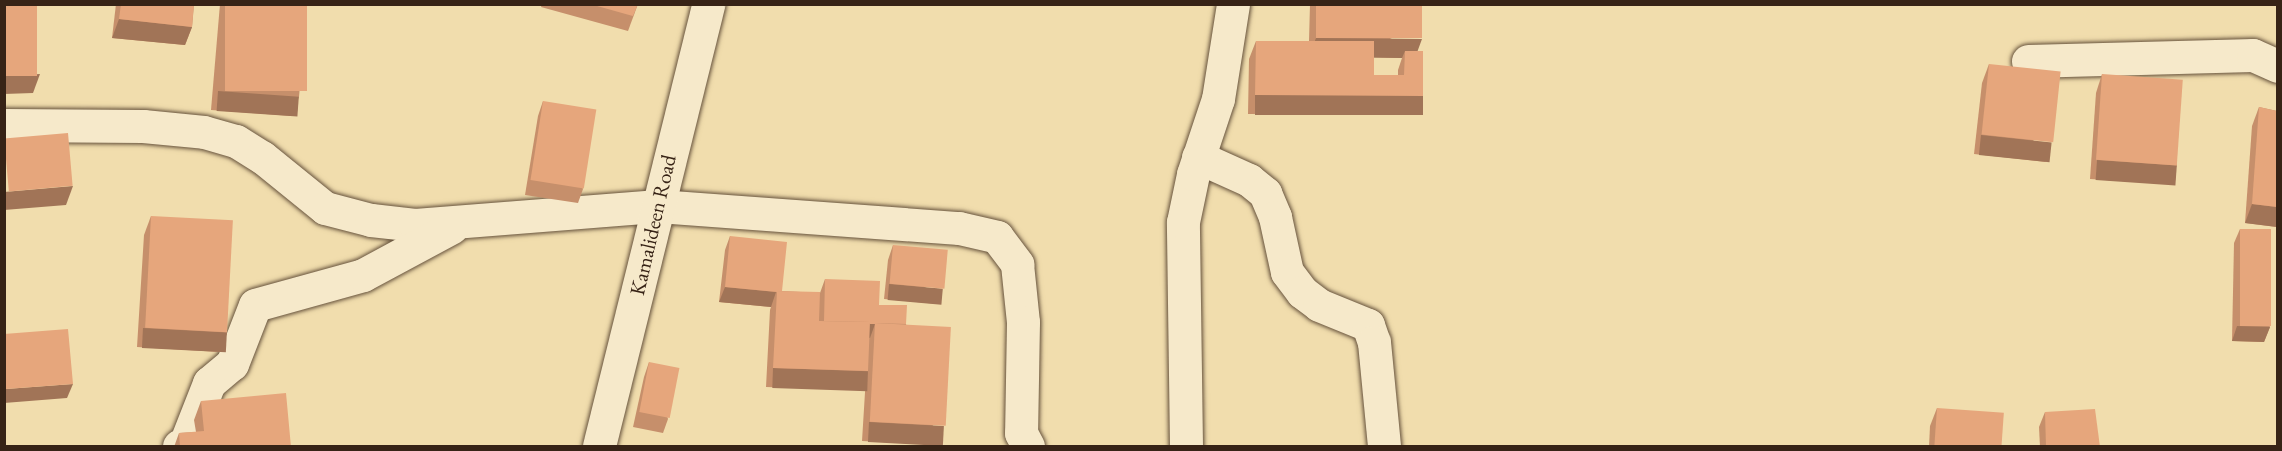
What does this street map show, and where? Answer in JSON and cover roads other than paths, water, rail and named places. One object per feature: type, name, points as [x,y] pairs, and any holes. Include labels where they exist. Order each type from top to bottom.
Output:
[{"type":"street","name":"Kamalideen Road","points":[[599,447],[708,4]]},
{"type":"street","points":[[1186,447],[1183,222],[1198,158],[1218,99],[1233,4]]},
{"type":"street","points":[[2028,62],[2253,55],[2277,66]]},
{"type":"street","points":[[4,125],[144,126],[204,132],[236,141],[262,157],[325,208],[371,220],[415,225],[658,206],[959,228],[997,237],[1017,264],[1023,322],[1021,433],[1029,447]]},
{"type":"street","points":[[1198,158],[1249,180],[1265,193],[1275,216],[1287,272],[1302,292],[1319,305],[1368,325],[1374,342],[1384,447]]},
{"type":"street","points":[[179,447],[184,444],[208,383],[232,364],[255,305],[363,275],[463,222]]}]
